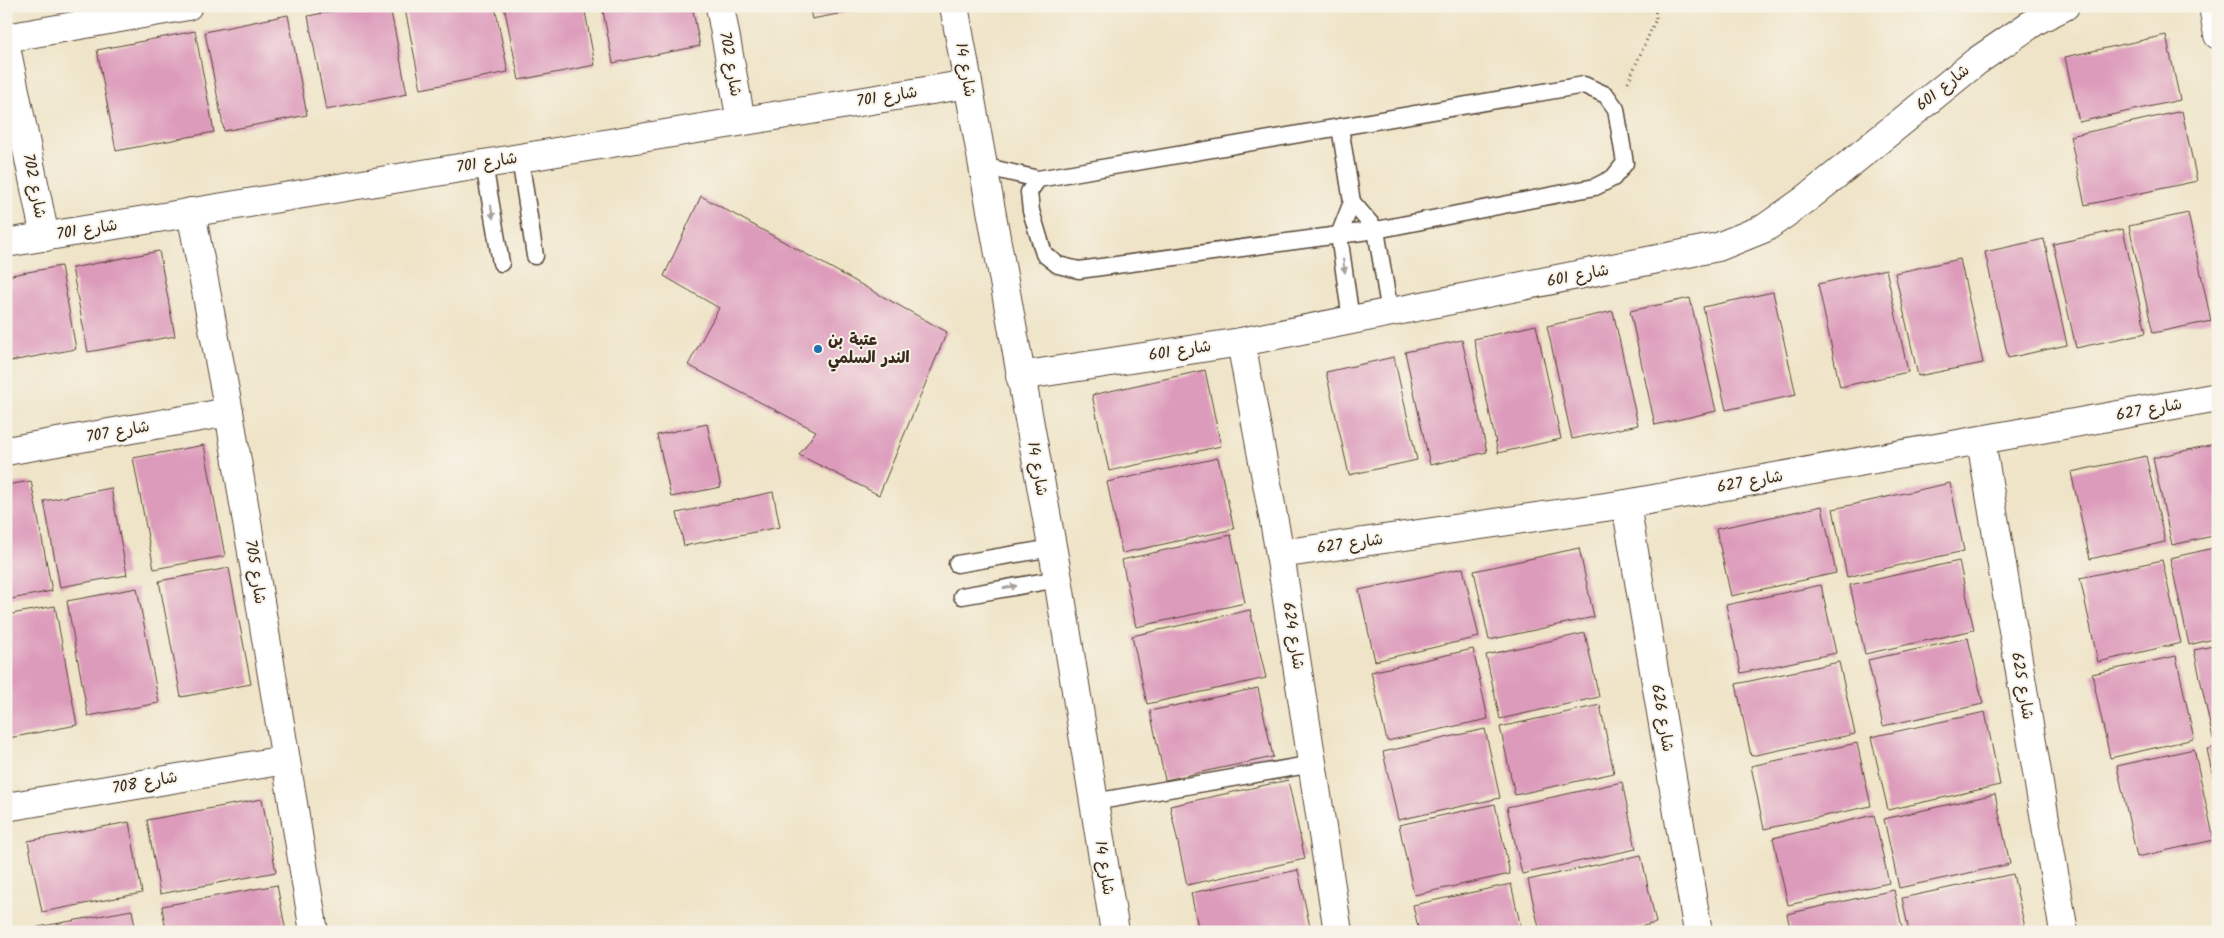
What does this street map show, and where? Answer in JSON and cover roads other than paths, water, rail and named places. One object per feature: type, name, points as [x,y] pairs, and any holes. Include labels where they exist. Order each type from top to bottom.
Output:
[{"type":"street","points":[[6,38],[188,6]]},
{"type":"street","name":"شارع 702","points":[[720,6],[741,122]]},
{"type":"street","name":"شارع 14","points":[[954,6],[1058,579],[1115,932]]},
{"type":"street","name":"شارع 601","points":[[1020,376],[1242,342],[1718,247],[1765,228],[1806,199],[1977,61],[2038,20],[2065,6]]},
{"type":"street","points":[[2213,6],[2218,35]]},
{"type":"street","name":"شارع 702","points":[[6,47],[44,237]]},
{"type":"street","name":"شارع 701","points":[[6,243],[968,84]]},
{"type":"street","name":"شارع 705","points":[[191,212],[229,412],[314,932]]},
{"type":"street","name":"شارع 624","points":[[1242,342],[1280,554],[1338,932]]},
{"type":"street","name":"شارع 627","points":[[1280,554],[1626,504],[2218,398]]},
{"type":"street","name":"شارع 707","points":[[6,451],[229,412]]},
{"type":"street","name":"شارع 625","points":[[1981,441],[2064,932]]},
{"type":"street","name":"شارع 626","points":[[1626,504],[1698,932]]},
{"type":"street","name":"شارع 708","points":[[6,807],[285,760]]},
{"type":"lane","points":[[982,166],[1038,179],[1584,86],[1606,96],[1616,109],[1625,163],[1613,178],[1595,187],[1376,230],[1079,270],[1058,265],[1044,254],[1031,211],[1029,192],[1038,179]]},
{"type":"lane","points":[[1340,127],[1352,202],[1339,235],[1351,320]]},
{"type":"lane","points":[[520,158],[535,256]]},
{"type":"lane","points":[[484,164],[501,263]]},
{"type":"lane","points":[[1352,202],[1376,230],[1390,313]]},
{"type":"lane","points":[[957,564],[1052,548]]},
{"type":"lane","points":[[962,596],[1058,579]]},
{"type":"lane","points":[[1094,802],[1312,764]]},
{"type":"place","name":"عتبة بن الندر السلمي","points":[[818,349]]}]
